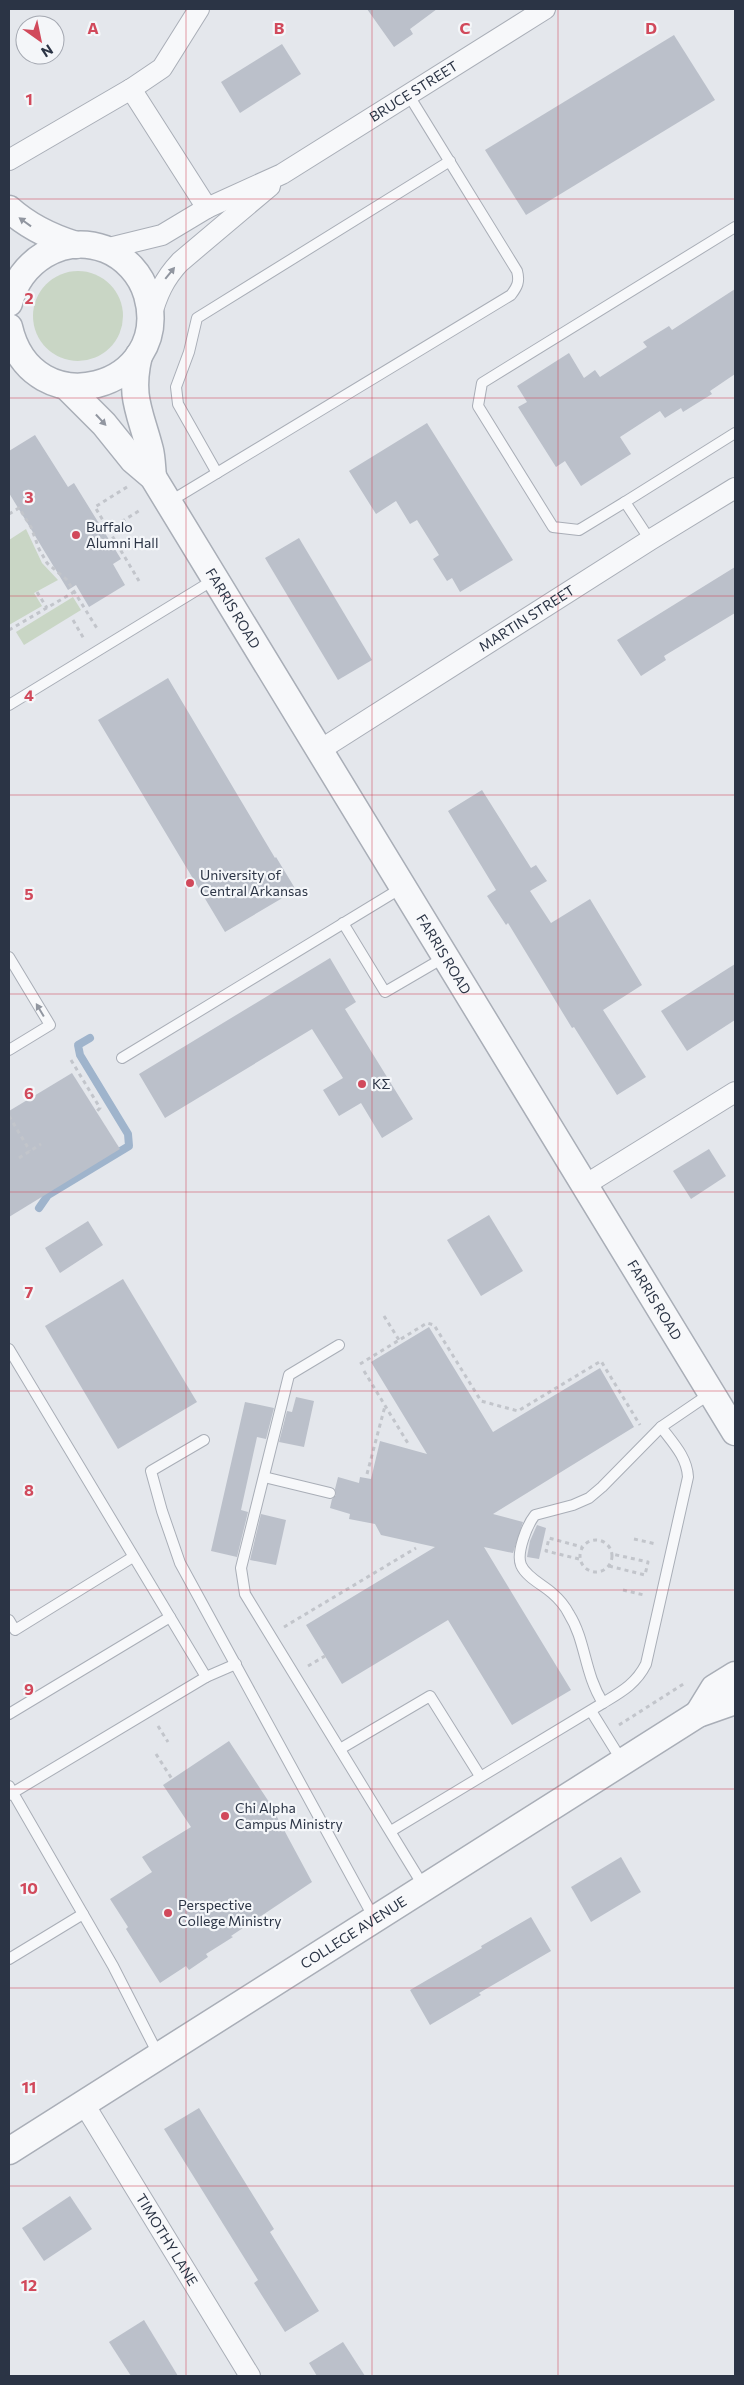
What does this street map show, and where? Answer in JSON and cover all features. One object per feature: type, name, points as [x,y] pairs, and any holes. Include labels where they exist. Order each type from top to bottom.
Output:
[{"type":"street","points":[[9,160],[131,89],[162,68],[199,9]]},
{"type":"street","name":"BRUCE STREET","points":[[105,249],[162,235],[207,208],[282,174],[545,9]]},
{"type":"street","points":[[131,89],[207,208]]},
{"type":"street","name":"BRUCE STREET","points":[[151,317],[157,296],[167,276],[180,262],[282,174]]},
{"type":"street","points":[[9,209],[28,225],[54,238],[76,245],[105,249],[118,256],[138,276],[145,288],[151,317]]},
{"type":"street","points":[[10,294],[16,282],[35,260],[61,247],[76,245]]},
{"type":"street","name":"FARRIS ROAD","points":[[151,317],[145,343],[139,355],[134,375],[135,400],[151,451],[153,477]]},
{"type":"street","points":[[9,327],[12,341],[19,354],[28,366],[40,376]]},
{"type":"street","points":[[9,373],[40,376],[66,386],[94,386],[119,375],[139,355]]},
{"type":"street","name":"FARRIS ROAD","points":[[66,386],[104,424],[133,460],[153,477],[169,502],[735,1432]]},
{"type":"street","name":"MARTIN STREET","points":[[320,750],[735,488]]},
{"type":"street","points":[[585,1185],[735,1092]]},
{"type":"street","name":"COLLEGE AVENUE","points":[[698,1714],[714,1688],[735,1674]]},
{"type":"street","name":"COLLEGE AVENUE","points":[[9,2151],[698,1714],[735,1701]]},
{"type":"street","name":"TIMOTHY LANE","points":[[84,2104],[250,2376]]},
{"type":"lane","points":[[169,502],[511,295],[517,286],[519,279],[517,271],[408,94]]},
{"type":"lane","points":[[217,473],[178,404],[176,396],[176,387],[189,352],[196,318],[450,161]]},
{"type":"lane","points":[[735,227],[482,383],[478,406],[553,527],[579,530],[735,433]]},
{"type":"lane","points":[[625,502],[650,540]]},
{"type":"lane","points":[[9,705],[216,579]]},
{"type":"lane","points":[[122,1058],[404,886]]},
{"type":"lane","points":[[343,923],[386,992],[446,957]]},
{"type":"lane","points":[[9,957],[50,1025],[9,1050]]},
{"type":"lane","points":[[339,1345],[289,1375],[241,1568],[245,1594],[425,1887]]},
{"type":"lane","points":[[9,1349],[206,1677]]},
{"type":"lane","points":[[603,1703],[590,1680],[577,1629],[570,1615],[554,1594],[527,1574],[521,1566],[519,1557],[528,1524],[535,1515],[573,1505],[589,1498],[661,1427],[712,1392]]},
{"type":"lane","points":[[391,1831],[591,1711],[628,1688],[639,1678],[646,1664],[688,1477],[688,1466],[683,1456],[661,1427]]},
{"type":"lane","points":[[204,1440],[151,1471],[162,1511],[180,1562],[374,1919]]},
{"type":"lane","points":[[264,1477],[330,1493]]},
{"type":"lane","points":[[9,1620],[15,1630],[133,1557]]},
{"type":"lane","points":[[9,1714],[170,1617]]},
{"type":"lane","points":[[159,2056],[83,1914],[10,1791],[206,1677],[236,1664]]},
{"type":"lane","points":[[340,1749],[430,1696],[480,1776]]},
{"type":"lane","points":[[591,1711],[623,1762]]},
{"type":"lane","points":[[9,1958],[83,1914]]},
{"type":"path","points":[[128,486],[95,507],[139,581]]},
{"type":"path","points":[[9,514],[19,508],[47,563],[68,580],[100,633]]},
{"type":"path","points":[[108,530],[142,509]]},
{"type":"path","points":[[37,592],[47,608]]},
{"type":"path","points":[[9,630],[74,592]]},
{"type":"path","points":[[73,620],[86,642]]},
{"type":"path","points":[[70,1060],[100,1108],[97,1111]]},
{"type":"path","points":[[9,1116],[30,1151]]},
{"type":"path","points":[[19,1158],[41,1144]]},
{"type":"path","points":[[384,1316],[399,1340]]},
{"type":"path","points":[[360,1364],[427,1323],[434,1325],[481,1401],[518,1411],[601,1361],[641,1425]]},
{"type":"path","points":[[364,1371],[410,1445]]},
{"type":"path","points":[[367,1474],[385,1405]]},
{"type":"path","points":[[579,1559],[546,1551],[549,1538],[582,1547]]},
{"type":"path","points":[[634,1539],[657,1544]]},
{"type":"path","points":[[592,1540],[607,1543],[612,1554],[609,1566],[599,1573],[585,1569],[579,1559],[582,1547],[592,1540]]},
{"type":"path","points":[[538,1543],[548,1545]]},
{"type":"path","points":[[284,1627],[416,1548]]},
{"type":"path","points":[[609,1566],[645,1575],[648,1562],[612,1554]]},
{"type":"path","points":[[623,1590],[646,1595]]},
{"type":"path","points":[[306,1667],[324,1656]]},
{"type":"path","points":[[620,1725],[687,1682]]},
{"type":"path","points":[[158,1726],[168,1742]]},
{"type":"path","points":[[156,1754],[172,1779]]},
{"type":"green space","points":[[78,271],[95,275],[110,284],[119,299],[123,316],[119,333],[110,348],[95,357],[78,361],[61,357],[46,348],[37,333],[33,316],[37,299],[46,284],[61,275]]},
{"type":"green space","points":[[26,529],[42,563],[58,580],[34,593],[42,606],[9,625],[9,540]]},
{"type":"green space","points":[[73,597],[81,610],[24,645],[16,632]]},
{"type":"building","points":[[367,9],[437,9],[410,29],[413,34],[394,47]]},
{"type":"building","points":[[674,35],[715,100],[526,215],[485,150]]},
{"type":"building","points":[[282,44],[301,74],[240,113],[221,82]]},
{"type":"building","points":[[735,289],[735,374],[710,391],[712,394],[683,412],[681,408],[665,418],[660,411],[620,437],[631,454],[581,486],[565,461],[556,467],[518,407],[527,402],[517,386],[569,353],[584,378],[595,370],[600,377],[647,347],[643,342],[669,326],[672,330]]},
{"type":"building","points":[[427,423],[513,560],[460,592],[452,578],[447,581],[433,559],[439,555],[417,520],[410,524],[396,501],[376,514],[349,471]]},
{"type":"building","name":"Buffalo Alumni Hall","points":[[35,435],[68,487],[74,483],[121,559],[113,564],[125,585],[89,607],[76,585],[68,590],[9,493],[9,451]]},
{"type":"building","points":[[299,538],[372,660],[338,680],[265,558]]},
{"type":"building","points":[[735,567],[735,613],[664,656],[666,660],[641,676],[617,640]]},
{"type":"building","points":[[168,678],[296,890],[225,932],[98,720]]},
{"type":"building","points":[[482,790],[531,868],[536,865],[547,881],[530,891],[551,923],[590,899],[642,985],[603,1010],[646,1077],[617,1095],[574,1027],[572,1028],[508,923],[506,925],[487,896],[496,890],[448,811]]},
{"type":"building","points":[[330,958],[356,1002],[345,1009],[413,1119],[382,1138],[361,1103],[339,1116],[323,1090],[343,1078],[312,1029],[165,1118],[139,1074]]},
{"type":"building","points":[[735,964],[735,1020],[687,1051],[661,1011]]},
{"type":"building","points":[[72,1073],[120,1149],[9,1217],[9,1111]]},
{"type":"building","points":[[709,1149],[726,1176],[691,1199],[673,1171]]},
{"type":"building","points":[[489,1215],[523,1271],[481,1296],[447,1240]]},
{"type":"building","points":[[88,1221],[103,1245],[60,1273],[45,1248]]},
{"type":"building","points":[[123,1279],[197,1402],[118,1449],[45,1326]]},
{"type":"building","points":[[429,1327],[493,1432],[600,1368],[634,1427],[493,1514],[523,1522],[513,1553],[484,1547],[571,1690],[512,1725],[448,1620],[342,1684],[306,1625],[435,1547],[381,1535],[375,1524],[349,1519],[350,1514],[330,1508],[332,1499],[336,1495],[335,1489],[338,1477],[359,1483],[360,1477],[371,1479],[380,1441],[427,1454],[371,1362]]},
{"type":"building","points":[[296,1397],[314,1401],[304,1447],[279,1442],[287,1411],[292,1412]]},
{"type":"building","points":[[245,1402],[274,1408],[266,1439],[257,1437],[241,1510],[248,1512],[237,1557],[211,1551]]},
{"type":"building","points":[[261,1514],[286,1520],[276,1565],[250,1560]]},
{"type":"building","points":[[537,1525],[546,1528],[539,1559],[527,1557],[530,1541]]},
{"type":"building","points":[[229,1741],[269,1802],[312,1882],[231,1936],[233,1937],[206,1954],[208,1957],[189,1970],[186,1966],[160,1983],[126,1929],[128,1927],[110,1899],[152,1872],[142,1857],[191,1827],[163,1785]]},
{"type":"building","points":[[621,1857],[641,1892],[591,1922],[571,1887]]},
{"type":"building","points":[[531,1917],[551,1951],[479,1993],[481,1995],[430,2025],[410,1990]]},
{"type":"building","points":[[199,2108],[274,2229],[270,2232],[319,2311],[285,2332],[254,2283],[258,2280],[164,2129]]},
{"type":"building","points":[[70,2196],[92,2229],[44,2261],[22,2228]]},
{"type":"building","points":[[144,2320],[178,2376],[131,2376],[109,2342]]},
{"type":"building","points":[[343,2342],[365,2376],[317,2376],[309,2363]]},
{"type":"waterway","points":[[39,1208],[48,1195],[129,1146],[128,1134],[80,1055],[78,1045],[90,1038]]},
{"type":"place","name":"Buffalo Alumni Hall","points":[[76,535]]},
{"type":"place","name":"University of Central Arkansas","points":[[190,883]]},
{"type":"place","name":"KΣ","points":[[362,1084]]},
{"type":"place","name":"Chi Alpha Campus Ministry","points":[[225,1816]]},
{"type":"place","name":"Perspective College Ministry","points":[[168,1913]]}]
